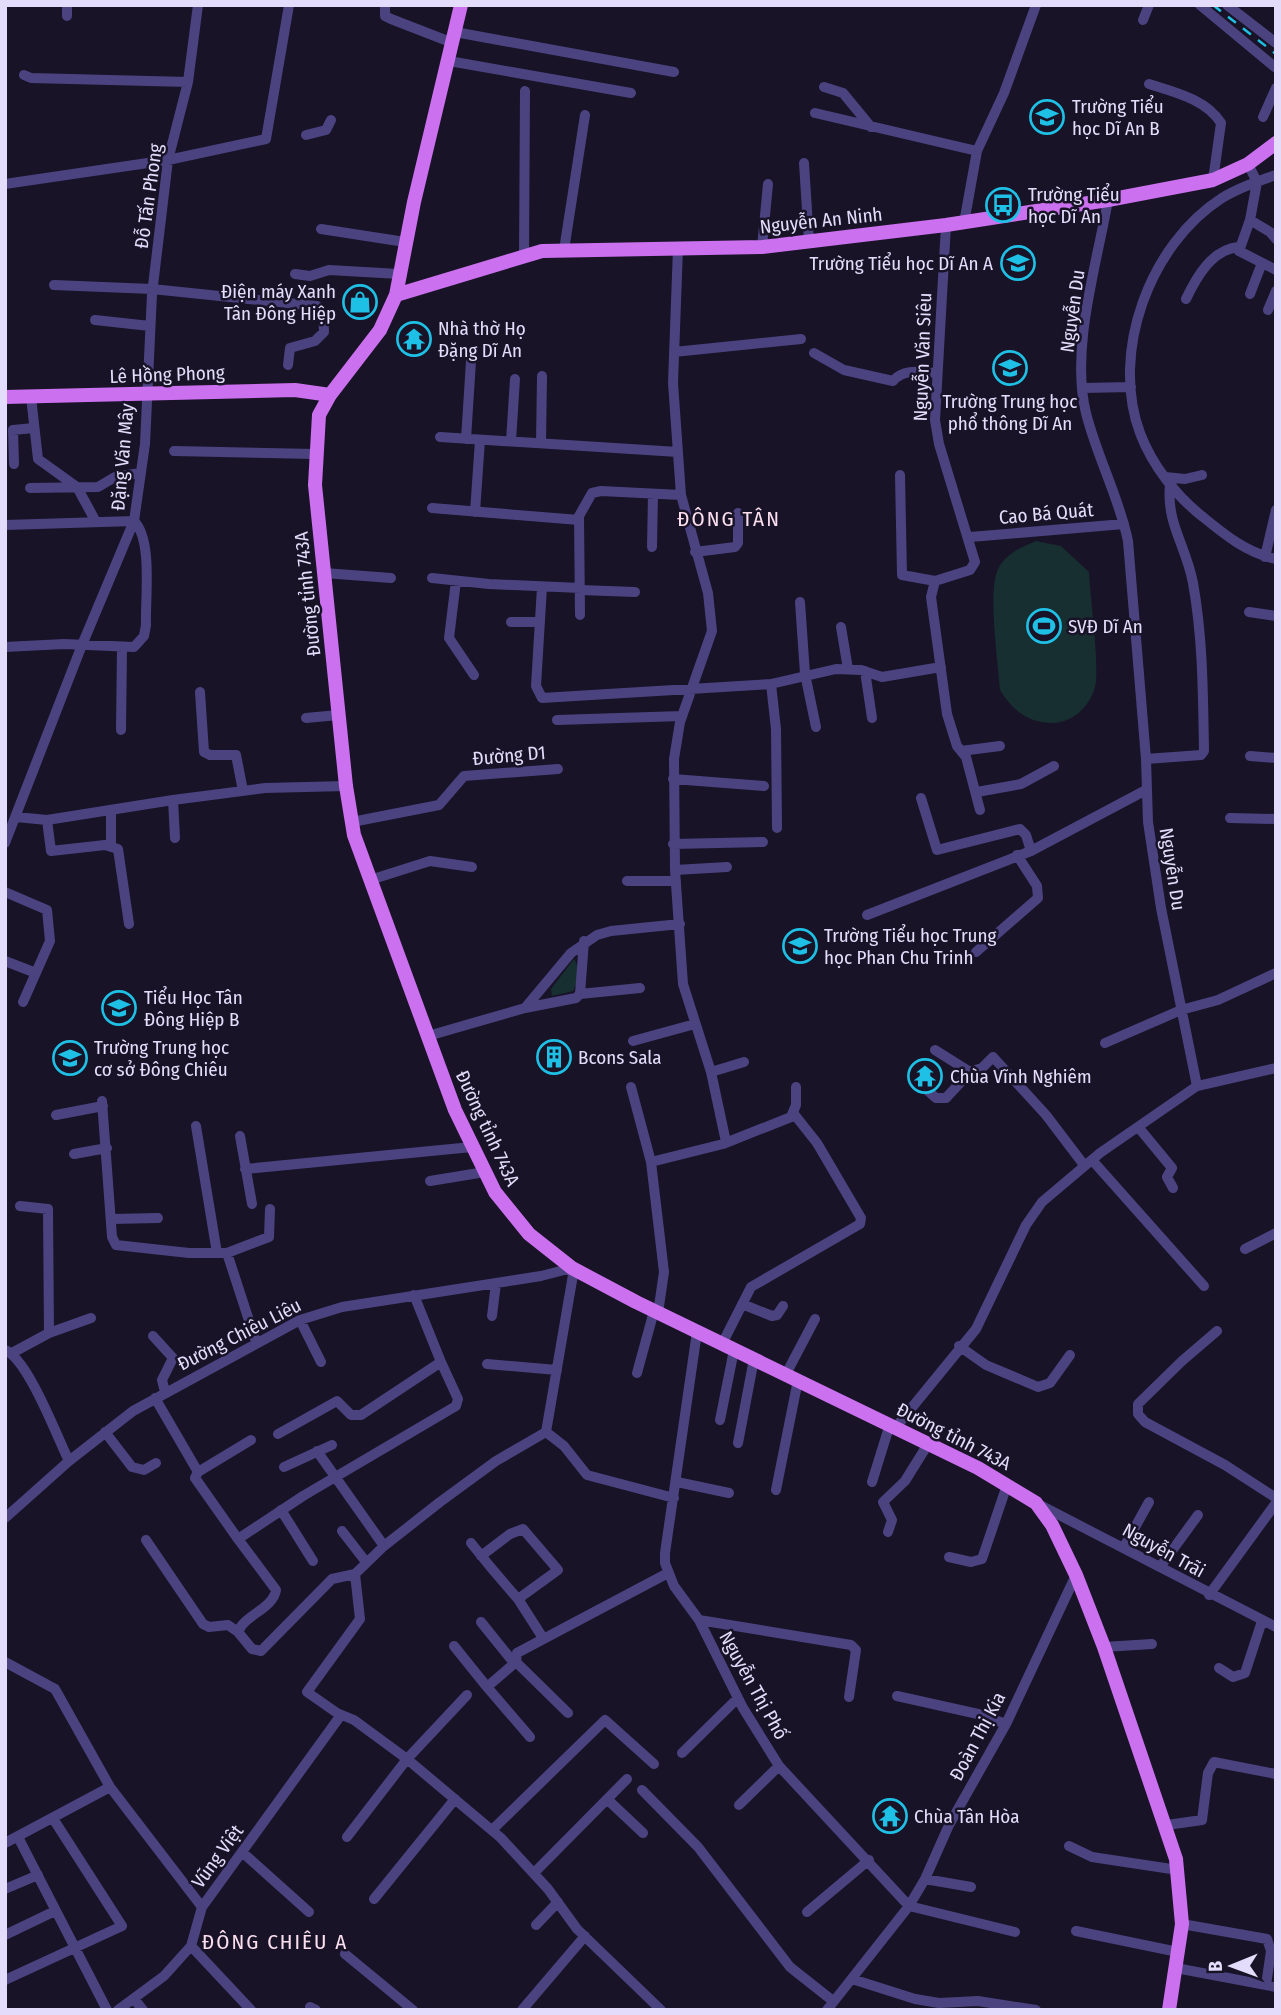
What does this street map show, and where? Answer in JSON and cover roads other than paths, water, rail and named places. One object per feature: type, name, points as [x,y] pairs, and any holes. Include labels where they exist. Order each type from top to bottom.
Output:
[{"type":"main road","name":"Đường tỉnh 743A","points":[[461,5],[405,242],[396,295],[380,330],[330,395],[319,415],[315,485],[338,715],[352,822],[370,880],[471,1147],[513,1217],[529,1234],[573,1268],[656,1312],[893,1426],[1036,1503],[1065,1548],[1076,1575],[1167,1825],[1178,1870],[1182,1924],[1169,2010]]},
{"type":"main road","name":"Nguyễn An Ninh","points":[[396,295],[542,251],[762,247],[964,223],[1108,200],[1213,180],[1248,164],[1276,143]]},
{"type":"main road","name":"Lê Hồng Phong","points":[[5,397],[295,390],[330,395]]},
{"type":"street","name":"Đỗ Tấn Phong","points":[[145,395],[152,289],[168,160],[188,82],[198,5]]},
{"type":"street","points":[[5,184],[168,160],[266,139],[289,5]]},
{"type":"street","points":[[385,5],[385,16],[391,19],[454,37],[674,72]]},
{"type":"street","points":[[964,223],[977,151],[1004,93],[1036,5]]},
{"type":"street","points":[[1143,20],[1149,5]]},
{"type":"street","points":[[1200,5],[1276,68]]},
{"type":"street","points":[[1227,5],[1276,43]]},
{"type":"street","points":[[449,61],[631,93]]},
{"type":"street","points":[[24,75],[31,78],[188,82]]},
{"type":"street","points":[[1149,84],[1189,97],[1216,114],[1221,122],[1213,180]]},
{"type":"street","points":[[824,87],[842,93],[863,113],[871,127]]},
{"type":"street","points":[[1263,117],[1276,89]]},
{"type":"street","points":[[524,257],[525,91]]},
{"type":"street","points":[[815,113],[977,151]]},
{"type":"street","points":[[564,250],[585,114]]},
{"type":"street","points":[[306,135],[326,130],[331,120]]},
{"type":"street","points":[[804,163],[809,242]]},
{"type":"street","points":[[1186,299],[1199,276],[1218,253],[1238,247],[1251,220],[1257,182],[1248,164]]},
{"type":"street","points":[[1276,175],[1223,197],[1203,212],[1166,257],[1136,324],[1130,370],[1140,432],[1168,480],[1189,506],[1236,542],[1270,558],[1276,510]]},
{"type":"street","points":[[762,247],[768,184]]},
{"type":"street","name":"Nguyễn Du","points":[[1108,200],[1084,331],[1083,388],[1086,414],[1124,524],[1146,759],[1146,790],[1161,908],[1196,1086]]},
{"type":"street","points":[[1251,220],[1276,239]]},
{"type":"street","name":"Nguyễn Văn Siêu","points":[[935,581],[970,570],[975,553],[939,444],[935,420],[946,225]]},
{"type":"street","points":[[321,229],[405,242]]},
{"type":"street","points":[[1238,247],[1243,254],[1275,268]]},
{"type":"street","points":[[678,248],[674,352],[681,495],[708,593],[712,631],[682,716],[674,759],[673,844],[683,984],[712,1072],[726,1142]]},
{"type":"street","points":[[1250,294],[1262,263]]},
{"type":"street","points":[[295,274],[310,276],[329,270],[399,274]]},
{"type":"street","points":[[54,285],[152,289],[317,306],[323,312],[324,332],[315,341],[290,348],[288,365]]},
{"type":"street","points":[[1268,310],[1276,291]]},
{"type":"street","points":[[96,320],[149,326]]},
{"type":"street","points":[[674,352],[801,339]]},
{"type":"street","points":[[814,352],[844,370],[892,381],[899,374],[908,371],[937,373]]},
{"type":"street","points":[[466,439],[471,360]]},
{"type":"street","points":[[541,443],[542,376]]},
{"type":"street","points":[[511,441],[515,379]]},
{"type":"street","points":[[1083,388],[1131,387]]},
{"type":"street","name":"Đặng Văn Mây","points":[[5,843],[82,645],[134,522],[145,444],[145,395]]},
{"type":"street","points":[[31,397],[40,462],[55,469],[77,487],[96,522]]},
{"type":"street","points":[[14,464],[13,430],[34,428]]},
{"type":"street","points":[[440,437],[678,452]]},
{"type":"street","points":[[475,512],[480,440]]},
{"type":"street","points":[[174,451],[315,454]]},
{"type":"street","points":[[30,488],[98,487],[115,477],[140,473]]},
{"type":"street","points":[[900,475],[902,575],[935,581],[931,597],[947,714],[961,751],[966,757],[980,810]]},
{"type":"street","points":[[1168,480],[1202,475]]},
{"type":"street","points":[[1146,759],[1201,755],[1204,751],[1198,611],[1188,563],[1168,506],[1168,480]]},
{"type":"street","points":[[580,615],[579,520],[592,493],[601,491],[681,495]]},
{"type":"street","points":[[652,547],[653,494]]},
{"type":"street","points":[[432,508],[579,520]]},
{"type":"street","points":[[695,552],[735,547],[738,543],[738,513]]},
{"type":"street","points":[[5,525],[134,522]]},
{"type":"street","name":"Đặng Văn Mây","points":[[122,648],[134,647],[144,636],[145,544],[143,534],[134,522]]},
{"type":"street","name":"Cao Bá Quát","points":[[970,537],[1124,524]]},
{"type":"street","points":[[324,573],[391,578]]},
{"type":"street","points":[[432,578],[635,592]]},
{"type":"street","points":[[456,581],[449,638],[474,676]]},
{"type":"street","points":[[542,587],[536,686],[542,698],[771,684],[805,674],[848,669],[865,671],[877,677],[941,667]]},
{"type":"street","points":[[800,602],[805,674],[816,727]]},
{"type":"street","points":[[1249,612],[1276,616]]},
{"type":"street","points":[[511,622],[540,622]]},
{"type":"street","points":[[841,627],[848,669]]},
{"type":"street","points":[[5,647],[82,645],[122,648],[121,730]]},
{"type":"street","points":[[865,671],[872,718]]},
{"type":"street","points":[[771,684],[776,729],[777,828]]},
{"type":"street","points":[[200,692],[204,752],[210,755],[236,755],[243,791]]},
{"type":"street","points":[[306,718],[338,715]]},
{"type":"street","points":[[557,719],[682,716]]},
{"type":"street","points":[[961,751],[1000,746]]},
{"type":"street","points":[[1250,756],[1276,758]]},
{"type":"street","points":[[977,792],[1021,784],[1054,766]]},
{"type":"street","name":"Đường D1","points":[[352,822],[439,805],[464,776],[558,769]]},
{"type":"street","points":[[673,779],[764,786]]},
{"type":"street","points":[[16,817],[47,820],[243,791],[346,786]]},
{"type":"street","points":[[867,915],[1031,851],[1146,790]]},
{"type":"street","points":[[921,799],[937,850],[1020,829],[1026,835],[1031,851]]},
{"type":"street","points":[[173,800],[175,838]]},
{"type":"street","points":[[111,810],[111,846]]},
{"type":"street","points":[[1230,818],[1276,819]]},
{"type":"street","points":[[47,820],[51,851],[111,846],[118,849],[129,924]]},
{"type":"street","points":[[673,844],[763,842]]},
{"type":"street","points":[[976,952],[1038,898],[1037,886],[1017,855]]},
{"type":"street","points":[[370,880],[424,862],[472,867]]},
{"type":"street","points":[[627,881],[727,867]]},
{"type":"street","points":[[5,892],[47,910],[50,942],[23,1002]]},
{"type":"street","points":[[525,1008],[584,941],[611,931],[680,924]]},
{"type":"street","points":[[580,994],[584,941]]},
{"type":"street","points":[[5,961],[36,973]]},
{"type":"street","points":[[1105,1042],[1181,1010],[1218,1000],[1276,973]]},
{"type":"street","points":[[428,1036],[525,1008],[576,998],[580,994],[640,988]]},
{"type":"street","points":[[632,1041],[695,1024]]},
{"type":"street","points":[[935,1050],[970,1072]]},
{"type":"street","points":[[918,1082],[936,1098],[946,1098],[970,1072],[982,1068],[993,1057],[1204,1286]]},
{"type":"street","points":[[712,1072],[744,1062]]},
{"type":"street","points":[[872,1482],[893,1426],[983,1317],[1026,1225],[1042,1202],[1088,1163],[1196,1086],[1276,1068]]},
{"type":"street","points":[[631,1087],[650,1162],[664,1272],[656,1312],[637,1373]]},
{"type":"street","points":[[720,1420],[728,1347],[742,1304],[751,1287],[860,1224],[861,1218],[817,1143],[794,1114],[796,1087]]},
{"type":"street","points":[[56,1115],[102,1104],[111,1219],[116,1245],[222,1253],[269,1237],[270,1209]]},
{"type":"street","points":[[650,1162],[726,1142],[794,1114]]},
{"type":"street","points":[[196,1126],[222,1253],[256,1342]]},
{"type":"street","points":[[1139,1128],[1172,1168],[1167,1177],[1173,1188]]},
{"type":"street","points":[[240,1136],[252,1204]]},
{"type":"street","points":[[246,1169],[471,1147]]},
{"type":"street","points":[[74,1154],[107,1148]]},
{"type":"street","points":[[430,1181],[485,1172]]},
{"type":"street","points":[[20,1206],[48,1209],[49,1333]]},
{"type":"street","points":[[111,1219],[158,1218]]},
{"type":"street","points":[[1245,1250],[1276,1233]]},
{"type":"street","points":[[146,1540],[203,1624],[209,1627],[229,1625],[252,1649],[265,1650],[327,1583],[337,1576],[355,1574],[384,1546],[496,1461],[546,1432],[573,1268]]},
{"type":"street","name":"Đường Chiêu Liêu","points":[[6,1516],[105,1432],[160,1395],[300,1320],[330,1310],[541,1276],[573,1268]]},
{"type":"street","points":[[492,1316],[496,1283]]},
{"type":"street","points":[[238,1539],[281,1510],[456,1406],[458,1399],[414,1295]]},
{"type":"street","points":[[742,1304],[772,1316],[777,1315],[783,1306]]},
{"type":"street","points":[[69,1461],[25,1372],[9,1351],[91,1318]]},
{"type":"street","points":[[300,1320],[321,1362]]},
{"type":"street","points":[[776,1490],[792,1377],[815,1320]]},
{"type":"street","points":[[1209,1595],[1276,1500],[1225,1465],[1145,1422],[1138,1414],[1138,1405],[1182,1360],[1217,1331]]},
{"type":"street","points":[[487,1687],[515,1663],[517,1653],[668,1573],[665,1553],[697,1332]]},
{"type":"street","points":[[153,1336],[173,1358],[162,1380],[160,1395],[198,1472]]},
{"type":"street","points":[[960,1346],[986,1365],[1038,1387],[1050,1383],[1070,1355]]},
{"type":"street","points":[[738,1443],[754,1359]]},
{"type":"street","points":[[278,1434],[337,1401],[351,1415],[361,1415],[441,1362]]},
{"type":"street","points":[[487,1364],[557,1370]]},
{"type":"street","points":[[105,1432],[132,1467],[144,1470],[156,1463]]},
{"type":"street","points":[[546,1432],[564,1446],[587,1475],[674,1499]]},
{"type":"street","points":[[237,1633],[241,1625],[276,1594],[275,1587],[195,1480],[198,1472],[251,1440]]},
{"type":"street","points":[[284,1467],[332,1444]]},
{"type":"street","points":[[888,1532],[892,1520],[883,1502],[905,1481],[928,1444]]},
{"type":"street","points":[[317,1451],[384,1546]]},
{"type":"street","points":[[677,1482],[729,1493]]},
{"type":"street","points":[[949,1557],[971,1562],[982,1559],[1007,1485]]},
{"type":"street","points":[[1124,1547],[1149,1502]]},
{"type":"street","name":"Nguyễn Trãi","points":[[1036,1503],[1124,1547],[1209,1595],[1276,1627]]},
{"type":"street","points":[[281,1510],[313,1561]]},
{"type":"street","points":[[1160,1567],[1198,1516]]},
{"type":"street","points":[[342,1531],[366,1562]]},
{"type":"street","points":[[481,1556],[510,1534],[526,1531],[558,1570],[519,1599]]},
{"type":"street","points":[[471,1543],[519,1599],[543,1638]]},
{"type":"street","name":"Nguyễn Thị Phố","points":[[668,1573],[699,1620],[738,1698],[779,1766],[909,1906]]},
{"type":"street","points":[[355,1574],[360,1619],[307,1692],[341,1715],[355,1720],[407,1759],[492,1830],[534,1873],[585,1936],[662,2010]]},
{"type":"street","name":"Đoàn Thị Kia","points":[[830,2006],[909,1906],[925,1879],[949,1825],[1006,1724],[1076,1575]]},
{"type":"street","points":[[699,1620],[852,1645],[856,1650],[856,1659],[849,1697]]},
{"type":"street","points":[[1219,1668],[1233,1677],[1245,1674],[1262,1621]]},
{"type":"street","points":[[481,1622],[515,1663],[568,1713]]},
{"type":"street","points":[[1104,1647],[1153,1644]]},
{"type":"street","points":[[454,1646],[530,1737]]},
{"type":"street","points":[[5,1662],[55,1689],[110,1787],[202,1907]]},
{"type":"street","points":[[347,1837],[407,1759],[467,1695]]},
{"type":"street","points":[[897,1696],[978,1714],[1006,1724]]},
{"type":"street","points":[[682,1753],[738,1698]]},
{"type":"street","name":"Vũng Việt","points":[[118,2010],[164,1976],[191,1947],[202,1907],[341,1715]]},
{"type":"street","points":[[492,1830],[606,1720],[654,1763]]},
{"type":"street","points":[[1167,1825],[1202,1820],[1208,1773],[1214,1762],[1276,1774]]},
{"type":"street","points":[[739,1805],[779,1766]]},
{"type":"street","points":[[534,1873],[627,1779]]},
{"type":"street","points":[[5,1843],[110,1787]]},
{"type":"street","points":[[642,1790],[698,1847],[790,1967],[830,2006]]},
{"type":"street","points":[[374,1899],[455,1799]]},
{"type":"street","points":[[608,1800],[643,1833]]},
{"type":"street","points":[[5,1980],[122,1926],[54,1819]]},
{"type":"street","points":[[18,1837],[107,2010]]},
{"type":"street","points":[[1069,1846],[1092,1857],[1178,1870]]},
{"type":"street","points":[[242,1852],[309,1912]]},
{"type":"street","points":[[807,1912],[869,1860]]},
{"type":"street","points":[[5,1889],[38,1875]]},
{"type":"street","points":[[925,1879],[971,1887]]},
{"type":"street","points":[[536,1925],[558,1902]]},
{"type":"street","points":[[909,1906],[1016,1932]]},
{"type":"street","points":[[5,1935],[55,1911]]},
{"type":"street","points":[[1175,1968],[1271,1986],[1271,1951],[1266,1939],[1182,1924]]},
{"type":"street","points":[[1076,1931],[1178,1952]]},
{"type":"street","points":[[522,2010],[585,1936]]},
{"type":"street","points":[[191,1947],[251,2010]]},
{"type":"street","points":[[345,1954],[413,2010]]},
{"type":"street","points":[[852,1979],[915,2000],[939,2003],[978,2001],[1036,2010]]},
{"type":"street","points":[[134,1999],[143,2010]]},
{"type":"railway","points":[[1213,5],[1276,54]]},
{"type":"place","name":"Trường Tiểu học Dĩ An B","points":[[1047,117]]},
{"type":"place","name":"Trường Tiểu học Dĩ An","points":[[1003,205]]},
{"type":"place","name":"Trường Tiểu học Dĩ An A","points":[[1018,263]]},
{"type":"place","name":"Điện máy Xanh Tân Đông Hiệp","points":[[360,302]]},
{"type":"place","name":"Nhà thờ Họ Đặng Dĩ An","points":[[414,339]]},
{"type":"place","name":"Trường Trung học phổ thông Dĩ An","points":[[1010,368]]},
{"type":"place","name":"SVĐ Dĩ An","points":[[1044,626]]},
{"type":"place","name":"Trường Tiểu học Trung học Phan Chu Trinh","points":[[800,946]]},
{"type":"place","name":"Tiểu Học Tân Đông Hiệp B","points":[[119,1008]]},
{"type":"place","name":"Bcons Sala","points":[[554,1057]]},
{"type":"place","name":"Trường Trung học cơ sở Đông Chiêu","points":[[70,1058]]},
{"type":"place","name":"Chùa Vĩnh Nghiêm","points":[[925,1076]]},
{"type":"place","name":"Chùa Tân Hòa","points":[[890,1816]]},
{"type":"district","name":"ĐÔNG TÂN","points":[[729,519]]},
{"type":"district","name":"ĐÔNG CHIÊU A","points":[[275,1942]]}]
